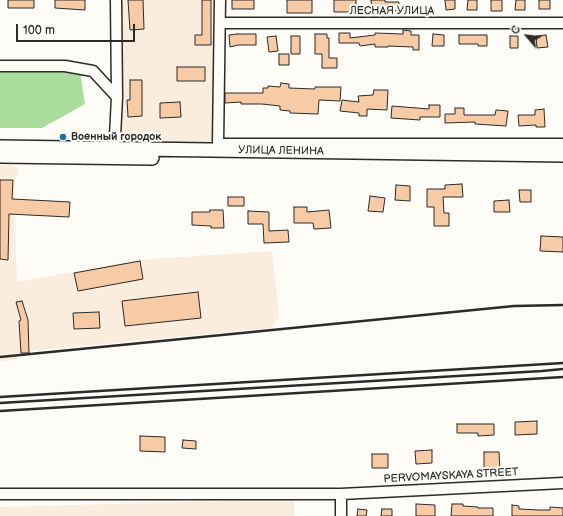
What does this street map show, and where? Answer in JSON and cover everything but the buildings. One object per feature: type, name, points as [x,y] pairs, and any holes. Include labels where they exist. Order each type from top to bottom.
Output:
[{"type":"main road","name":"УЛИЦА ЛЕНИНА","points":[[0,147],[115,153],[563,163]]},
{"type":"main road","name":"УЛИЦА ЛЕНИНА","points":[[0,156],[115,153],[563,155]]},
{"type":"street","points":[[115,153],[117,97],[116,0]]},
{"type":"street","points":[[220,0],[220,23]]},
{"type":"street","name":"ЛЕСНАЯ УЛИЦА","points":[[220,23],[563,23]]},
{"type":"street","name":"УЛИЦА ЛЕНИНА","points":[[220,23],[218,144],[563,144]]},
{"type":"street","points":[[0,66],[65,66],[93,71],[117,97]]},
{"type":"street","name":"PERVOMAYSKAYA STREET","points":[[0,494],[341,494],[563,483]]},
{"type":"street","points":[[341,494],[341,516]]},
{"type":"shaded area","points":[[119,0],[215,0],[213,139],[202,145],[120,140]]},
{"type":"shaded area","points":[[0,165],[13,165],[19,170],[14,183],[17,282],[137,260],[272,251],[279,316],[272,328],[31,351],[18,354],[17,360],[0,361]]},
{"type":"shaded area","points":[[294,499],[294,516],[0,516],[0,507]]},
{"type":"green space","points":[[0,70],[80,71],[85,104],[42,128],[0,128]]},
{"type":"railway","points":[[0,357],[514,306],[563,305]]},
{"type":"railway","points":[[0,397],[563,363]]},
{"type":"railway","points":[[0,403],[563,369]]},
{"type":"railway","points":[[0,411],[563,377]]},
{"type":"place","name":"Военный городок","points":[[63,137]]}]
